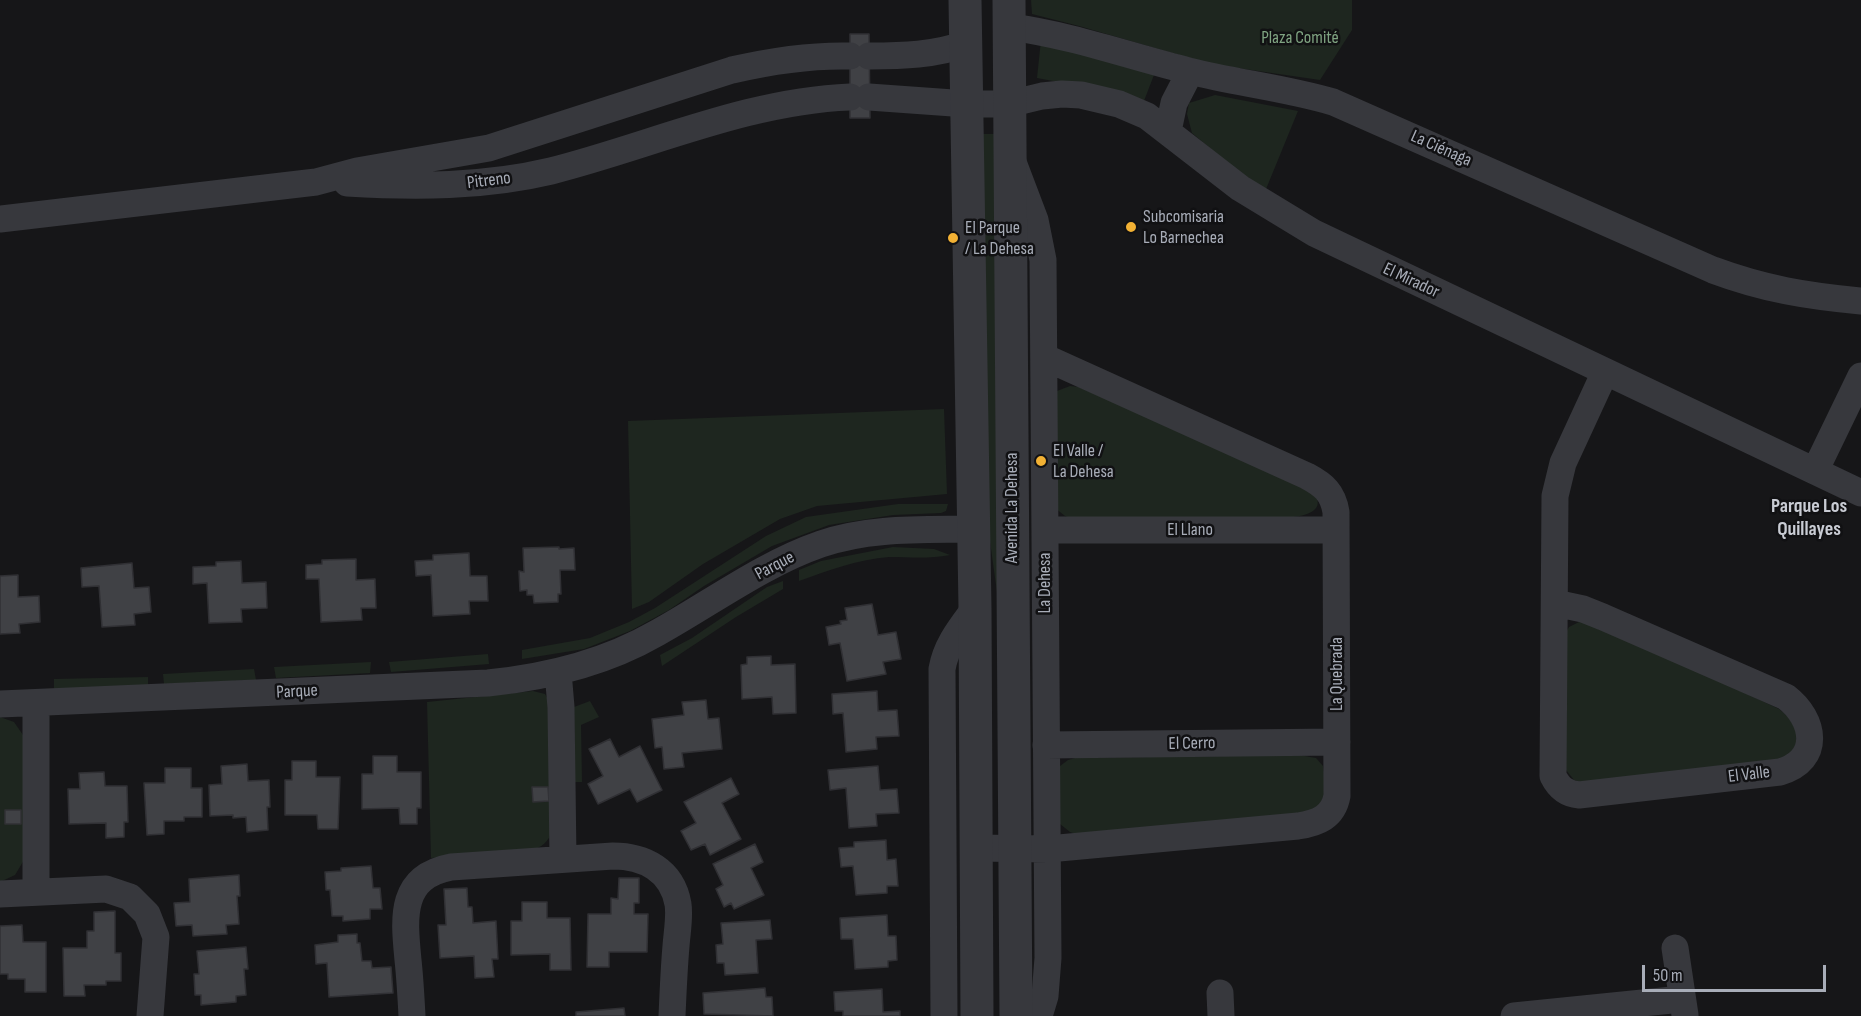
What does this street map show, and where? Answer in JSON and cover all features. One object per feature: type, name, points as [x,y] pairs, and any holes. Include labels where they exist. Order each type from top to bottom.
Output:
[{"type":"street","name":"Avenida La Dehesa","points":[[965,0],[975,608],[977,1016]]},
{"type":"street","name":"Avenida La Dehesa","points":[[1010,14],[1016,1016]]},
{"type":"street","name":"La Ciénaga","points":[[1010,14],[1058,35],[1190,72],[1288,90],[1334,102],[1739,280],[1791,293],[1861,301]]},
{"type":"street","name":"Pitreno","points":[[316,182],[357,171],[489,148],[732,70],[760,64],[813,56],[915,56],[966,44]]},
{"type":"street","points":[[1168,131],[1173,103],[1190,72]]},
{"type":"street","name":"El Mirador","points":[[967,104],[1009,104],[1062,94],[1104,99],[1147,116],[1240,188],[1314,233],[1861,493]]},
{"type":"street","name":"Pitreno","points":[[0,219],[316,182],[428,185],[497,181],[550,171],[777,105],[821,98],[860,97],[967,104]]},
{"type":"street","points":[[642,100],[637,116],[639,124],[649,137],[657,139]]},
{"type":"street","name":"La Dehesa","points":[[1010,154],[1030,204],[1043,260],[1048,978],[1039,1016]]},
{"type":"street","name":"La Quebrada","points":[[976,848],[1048,849],[1313,824],[1323,819],[1335,807],[1337,796],[1336,512],[1332,495],[1319,483],[1044,357]]},
{"type":"street","name":"El Valle","points":[[1555,603],[1603,616],[1786,697],[1801,710],[1808,728],[1808,750],[1804,758],[1790,769],[1780,772],[1580,795],[1570,794],[1563,790],[1552,776],[1554,514],[1558,478],[1568,449],[1605,372]]},
{"type":"street","points":[[1815,471],[1861,376]]},
{"type":"street","name":"Parque","points":[[0,704],[488,683],[524,679],[590,663],[629,647],[656,634],[781,561],[821,544],[873,532],[974,529]]},
{"type":"street","name":"El Llano","points":[[1045,530],[1336,530]]},
{"type":"street","points":[[944,1016],[942,669],[946,652],[953,639],[975,608]]},
{"type":"street","points":[[558,672],[561,707],[563,859]]},
{"type":"street","points":[[36,704],[36,892]]},
{"type":"street","name":"El Cerro","points":[[1046,745],[1337,742]]},
{"type":"street","points":[[412,1016],[405,916],[415,887],[431,873],[451,867],[629,856],[654,866],[671,884],[678,906],[672,1016]]},
{"type":"street","points":[[0,894],[106,889],[130,897],[140,904],[150,920],[156,937],[150,1016]]},
{"type":"street","points":[[1514,1016],[1684,1007],[1675,948]]},
{"type":"green space","name":"Plaza Comité","points":[[1031,0],[1352,0],[1352,30],[1320,80],[1210,64],[1032,14]]},
{"type":"green space","points":[[1041,40],[1154,75],[1142,106],[1111,92],[1037,78]]},
{"type":"green space","points":[[1215,95],[1298,111],[1264,194],[1192,133],[1187,114],[1189,103]]},
{"type":"green space","points":[[982,134],[997,134],[1000,614],[985,505]]},
{"type":"green space","points":[[1070,386],[1079,387],[1296,483],[1316,497],[1317,506],[1311,512],[1294,517],[1075,520],[1065,516],[1055,508],[1057,391]]},
{"type":"green space","points":[[944,409],[947,494],[817,506],[780,519],[703,564],[649,602],[632,609],[628,421]]},
{"type":"green space","points":[[898,504],[948,504],[946,511],[941,513],[893,515],[829,525],[772,546],[704,586],[669,610],[630,631],[584,649],[522,659],[522,650],[590,638],[629,622],[655,608],[766,536],[806,517]]},
{"type":"green space","points":[[893,547],[934,549],[950,555],[866,560],[799,581],[799,570],[821,561]]},
{"type":"green space","points":[[783,581],[783,589],[662,666],[660,655],[692,638],[767,587]]},
{"type":"green space","points":[[1581,621],[1600,624],[1779,709],[1792,722],[1797,740],[1795,746],[1780,760],[1580,782],[1574,780],[1566,770],[1566,632],[1569,627]]},
{"type":"green space","points":[[488,654],[489,664],[391,672],[389,662]]},
{"type":"green space","points":[[371,662],[370,673],[276,678],[274,667]]},
{"type":"green space","points":[[254,669],[256,680],[164,684],[163,674]]},
{"type":"green space","points":[[148,677],[148,686],[54,689],[54,679]]},
{"type":"green space","points":[[533,691],[545,694],[549,701],[551,834],[549,838],[541,846],[527,851],[431,858],[427,702]]},
{"type":"green space","points":[[590,701],[599,717],[581,725],[582,782],[575,782],[574,707]]},
{"type":"green space","points":[[0,717],[14,722],[23,735],[24,860],[15,875],[0,882]]},
{"type":"green space","points":[[1299,755],[1316,758],[1323,766],[1327,791],[1319,806],[1307,813],[1078,835],[1060,824],[1060,766],[1068,760],[1075,758]]},
{"type":"building","points":[[850,34],[869,34],[870,118],[850,118]]},
{"type":"building","points":[[559,547],[559,549],[574,548],[575,570],[560,570],[561,594],[558,594],[558,602],[534,603],[533,595],[527,595],[527,590],[520,591],[519,571],[524,572],[523,548]]},
{"type":"building","points":[[469,553],[470,576],[487,576],[488,601],[469,601],[470,614],[433,616],[431,575],[416,576],[415,561],[433,560],[433,555]]},
{"type":"building","points":[[356,559],[356,580],[375,579],[376,608],[361,608],[362,620],[321,622],[319,579],[306,579],[306,565],[322,564],[322,560]]},
{"type":"building","points":[[241,561],[242,583],[266,582],[267,608],[241,609],[242,622],[209,623],[207,583],[193,584],[193,567],[216,566],[216,562]]},
{"type":"building","points":[[132,563],[134,588],[149,587],[151,612],[134,614],[135,625],[102,627],[99,586],[82,587],[81,568]]},
{"type":"building","points":[[18,575],[18,597],[39,596],[40,622],[19,624],[20,633],[0,634],[0,576]]},
{"type":"building","points":[[872,604],[878,635],[896,632],[901,659],[883,662],[886,674],[847,681],[840,643],[829,645],[826,627],[841,624],[840,621],[847,620],[845,608]]},
{"type":"building","points":[[771,656],[771,665],[795,664],[796,713],[773,714],[772,697],[742,699],[741,665],[747,664],[747,657]]},
{"type":"building","points":[[877,691],[878,711],[897,710],[899,736],[876,737],[877,749],[846,752],[843,713],[833,714],[832,694]]},
{"type":"building","points":[[706,700],[708,719],[719,718],[722,749],[682,753],[684,767],[664,769],[662,747],[655,748],[652,719],[684,715],[682,702]]},
{"type":"building","points":[[610,739],[619,757],[640,746],[662,790],[637,802],[630,789],[598,804],[588,784],[603,776],[589,749]]},
{"type":"building","points":[[373,756],[397,756],[397,772],[421,772],[421,808],[417,808],[417,824],[400,824],[399,808],[362,809],[362,774],[373,774]]},
{"type":"building","points":[[292,761],[316,761],[316,777],[340,777],[338,829],[318,829],[317,815],[285,815],[285,780],[292,780]]},
{"type":"building","points":[[247,764],[248,781],[269,780],[268,830],[247,832],[246,817],[210,816],[209,785],[222,784],[221,766]]},
{"type":"building","points":[[878,766],[880,790],[897,789],[899,813],[876,814],[877,826],[849,828],[846,788],[830,790],[828,770]]},
{"type":"building","points":[[165,768],[191,768],[191,788],[202,788],[202,817],[184,817],[184,821],[164,821],[164,834],[147,835],[144,783],[165,783]]},
{"type":"building","points":[[104,772],[105,786],[127,786],[128,822],[124,822],[124,837],[106,838],[106,823],[69,824],[68,789],[80,789],[79,773]]},
{"type":"building","points":[[731,778],[739,794],[722,803],[741,839],[710,855],[705,844],[691,850],[681,831],[696,823],[684,802]]},
{"type":"building","points":[[532,787],[548,787],[549,801],[533,802]]},
{"type":"building","points":[[5,810],[21,810],[21,824],[5,824]]},
{"type":"building","points":[[886,840],[887,860],[896,859],[898,886],[887,886],[887,893],[856,895],[853,866],[841,867],[839,848],[854,847],[854,842]]},
{"type":"building","points":[[755,844],[763,862],[751,868],[764,895],[734,909],[731,903],[724,907],[716,889],[723,885],[713,864]]},
{"type":"building","points":[[371,866],[373,888],[380,888],[382,909],[370,909],[370,919],[343,921],[343,916],[332,916],[330,890],[326,890],[325,872],[341,871],[341,868]]},
{"type":"building","points":[[239,875],[240,896],[237,896],[239,924],[226,925],[227,934],[193,936],[192,925],[176,926],[174,903],[190,902],[189,879]]},
{"type":"building","points":[[619,878],[639,878],[639,903],[634,903],[634,914],[648,914],[647,952],[609,952],[609,967],[587,967],[588,914],[611,914],[611,898],[618,899]]},
{"type":"building","points":[[467,888],[468,907],[472,907],[473,923],[496,921],[498,959],[492,959],[494,977],[475,978],[474,956],[440,958],[438,925],[446,925],[444,889]]},
{"type":"building","points":[[522,902],[547,902],[547,918],[570,918],[571,970],[550,970],[550,954],[511,955],[511,921],[522,921]]},
{"type":"building","points":[[115,911],[115,953],[121,953],[121,981],[106,981],[106,985],[84,985],[85,996],[64,996],[63,948],[87,948],[87,931],[94,931],[94,912]]},
{"type":"building","points":[[887,915],[888,936],[896,936],[897,960],[888,961],[888,967],[855,969],[853,939],[841,939],[840,918]]},
{"type":"building","points":[[770,920],[772,939],[756,940],[758,973],[725,975],[724,963],[717,963],[716,945],[723,944],[721,923]]},
{"type":"building","points":[[22,925],[23,942],[46,942],[46,992],[25,992],[25,979],[8,979],[8,974],[0,974],[0,926]]},
{"type":"building","points":[[357,934],[362,961],[371,961],[372,968],[391,967],[393,993],[329,997],[327,963],[316,964],[315,945],[338,942],[338,935]]},
{"type":"building","points":[[246,947],[248,969],[244,969],[246,995],[236,996],[236,1002],[201,1005],[201,995],[195,995],[194,974],[199,974],[197,951]]},
{"type":"building","points":[[765,988],[766,997],[772,997],[773,1016],[704,1014],[703,993]]},
{"type":"building","points":[[882,989],[883,1012],[900,1011],[900,1016],[843,1016],[843,1011],[835,1011],[834,992]]},
{"type":"building","points":[[624,1008],[625,1016],[576,1016],[576,1012]]},
{"type":"place","name":"Subcomisaria Lo Barnechea","points":[[1131,227]]},
{"type":"place","name":"El Parque / La Dehesa","points":[[953,238]]},
{"type":"place","name":"El Valle / La Dehesa","points":[[1041,461]]},
{"type":"district","name":"Parque Los Quillayes","points":[[1809,518]]}]
